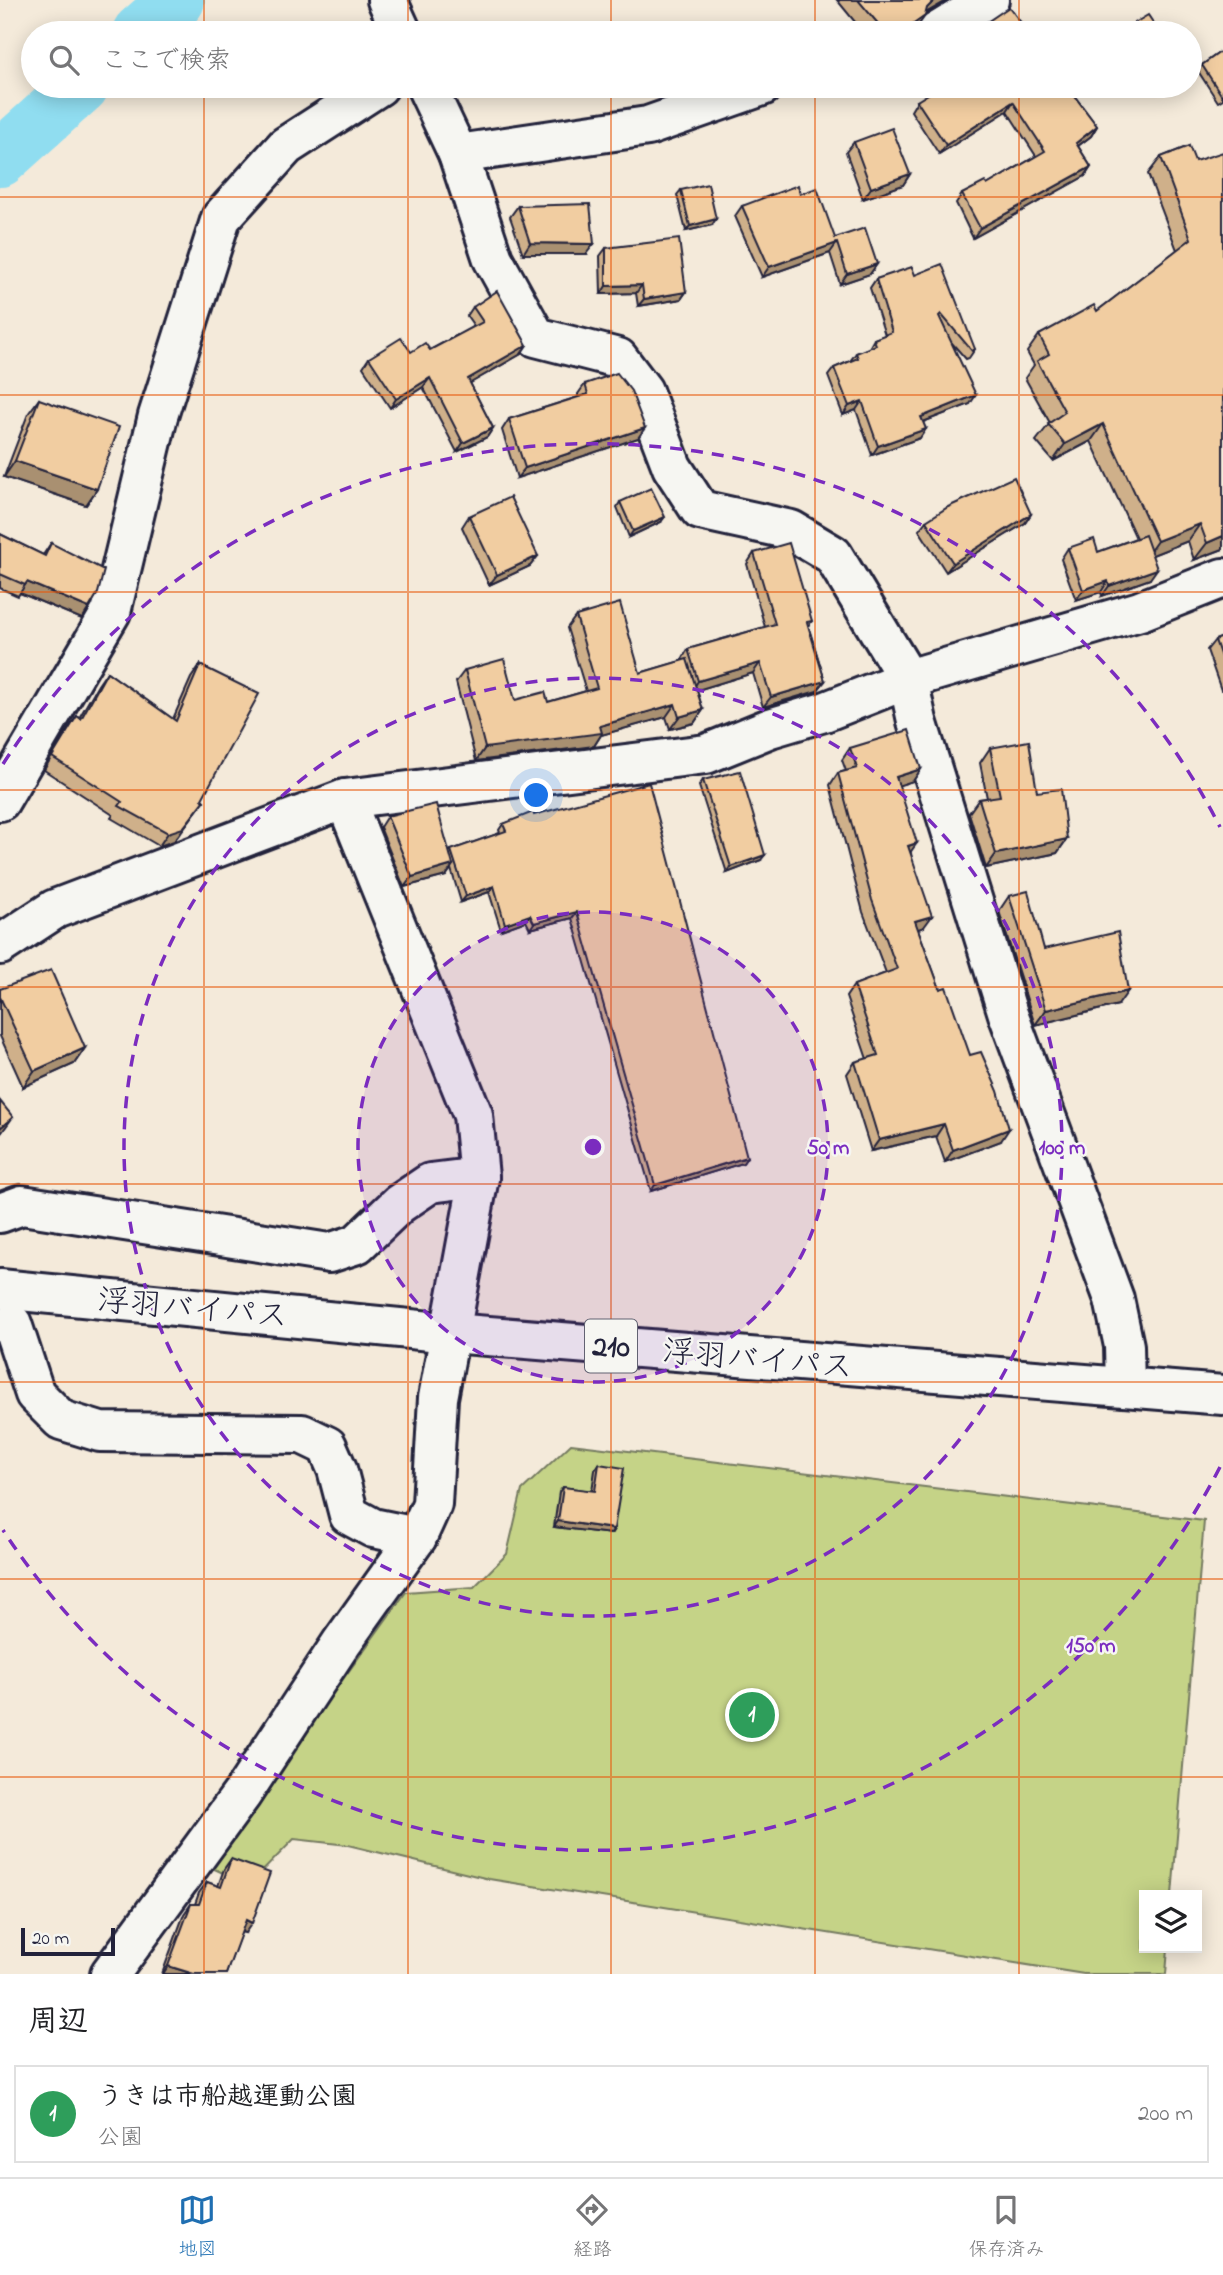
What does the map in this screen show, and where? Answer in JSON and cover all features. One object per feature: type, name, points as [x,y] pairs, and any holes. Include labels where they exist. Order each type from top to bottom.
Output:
[{"type":"main road","points":[[387,0],[397,21]]},
{"type":"main road","points":[[955,21],[989,0]]},
{"type":"main road","points":[[0,800],[111,612],[158,416],[221,218],[286,146],[360,98]]},
{"type":"main road","points":[[432,98],[458,154],[493,259],[537,337],[618,358],[643,391],[672,467],[701,510],[791,530],[833,555],[908,679],[917,721],[1007,1014],[1114,1299],[1124,1346],[1125,1387]]},
{"type":"main road","points":[[458,154],[648,126],[728,98]]},
{"type":"main road","points":[[0,945],[55,909],[345,799],[706,754],[908,679],[1140,611],[1223,578]]},
{"type":"main road","points":[[110,1974],[242,1794],[342,1642],[416,1537],[432,1504],[438,1398],[479,1177],[473,1115],[345,799]]},
{"type":"main road","points":[[0,1213],[22,1205],[328,1253],[356,1244],[399,1204],[430,1183],[479,1177]]},
{"type":"main road","points":[[6,1306],[35,1394],[61,1420],[100,1432],[302,1434],[327,1446],[337,1469],[349,1515],[373,1528],[416,1537]]},
{"type":"main road","name":"浮羽バイパス","points":[[6,1306],[451,1333],[1223,1395]]},
{"type":"green space","points":[[571,1444],[1204,1521],[1172,1890],[1139,1890],[1139,1953],[1168,1953],[1166,1974],[1084,1974],[489,1879],[348,1845],[294,1839],[249,1885],[208,1866],[406,1592],[474,1587],[507,1554],[522,1490]]},
{"type":"building","points":[[858,0],[935,0],[927,8],[925,16],[918,21],[876,21]]},
{"type":"building","points":[[1009,7],[1020,21],[988,21]]},
{"type":"building","points":[[1148,15],[1152,21],[1138,21]]},
{"type":"building","points":[[1223,50],[1223,96],[1222,96],[1202,65]]},
{"type":"building","points":[[922,98],[1076,98],[1097,126],[1076,143],[1091,167],[980,228],[962,194],[985,182],[987,185],[1045,151],[1013,102],[946,145],[917,101]]},
{"type":"building","points":[[892,128],[910,174],[871,188],[854,142]]},
{"type":"building","points":[[1189,146],[1195,161],[1223,152],[1223,536],[1207,543],[1200,524],[1157,541],[1103,424],[1065,444],[1048,424],[1065,412],[1037,361],[1049,354],[1039,335],[1094,305],[1097,311],[1191,239],[1161,157]]},
{"type":"building","points":[[708,184],[716,219],[690,226],[681,190]]},
{"type":"building","points":[[798,185],[800,194],[817,188],[835,238],[865,228],[877,264],[847,274],[837,243],[769,267],[742,206]]},
{"type":"building","points":[[590,204],[594,244],[530,243],[518,206]]},
{"type":"building","points":[[679,239],[686,292],[644,299],[642,285],[606,286],[606,248]]},
{"type":"building","points":[[942,264],[975,349],[972,351],[941,314],[939,316],[976,395],[921,417],[926,429],[878,446],[862,401],[849,406],[834,368],[858,358],[856,353],[876,345],[874,339],[892,332],[876,279],[912,267],[915,275]]},
{"type":"building","points":[[497,291],[527,345],[468,379],[493,428],[463,443],[430,378],[396,399],[369,358],[401,338],[411,352],[425,343],[430,350],[483,322],[473,307]]},
{"type":"building","points":[[617,373],[631,391],[645,428],[525,468],[509,419],[588,394],[585,384]]},
{"type":"building","points":[[39,399],[119,427],[97,489],[15,461]]},
{"type":"building","points":[[1014,477],[1031,514],[953,563],[926,521],[948,507]]},
{"type":"building","points":[[651,488],[665,517],[633,531],[620,502]]},
{"type":"building","points":[[510,497],[538,556],[497,575],[469,516]]},
{"type":"building","points":[[0,534],[45,556],[51,543],[104,570],[98,593],[89,608],[27,582],[25,585],[0,574]]},
{"type":"building","points":[[1145,535],[1157,569],[1109,586],[1108,581],[1083,590],[1068,548],[1094,539],[1098,552]]},
{"type":"building","points":[[789,543],[812,621],[807,622],[825,681],[771,697],[760,663],[698,681],[688,649],[775,624],[754,553]]},
{"type":"building","points":[[620,603],[640,673],[687,659],[703,710],[679,717],[675,704],[600,726],[602,733],[485,748],[465,670],[504,659],[515,700],[545,692],[548,702],[597,688],[576,616]]},
{"type":"building","points":[[1223,637],[1223,663],[1215,640]]},
{"type":"building","points":[[200,665],[259,694],[202,799],[204,801],[183,828],[168,833],[119,806],[122,802],[52,757],[77,716],[81,719],[107,672],[176,721]]},
{"type":"building","points":[[909,730],[921,769],[896,777],[917,843],[908,846],[932,916],[915,921],[940,989],[946,987],[970,1055],[981,1052],[998,1091],[1009,1129],[953,1150],[944,1124],[879,1140],[855,1062],[878,1055],[854,985],[897,969],[872,900],[838,773],[857,768],[850,748]]},
{"type":"building","points":[[1029,741],[1037,792],[1061,789],[1067,839],[996,854],[979,799],[1000,796],[990,748]]},
{"type":"building","points":[[740,771],[765,855],[731,867],[703,780]]},
{"type":"building","points":[[649,783],[747,1157],[655,1185],[577,912],[534,923],[530,915],[505,924],[494,886],[466,896],[451,850],[506,831],[503,824],[533,812],[534,815]]},
{"type":"building","points":[[436,804],[453,865],[412,877],[387,816]]},
{"type":"building","points":[[1028,891],[1044,949],[1118,932],[1128,991],[1046,1010],[1009,896]]},
{"type":"building","points":[[51,970],[85,1048],[34,1071],[0,997],[0,989]]},
{"type":"building","points":[[0,1101],[13,1117],[0,1128]]},
{"type":"building","points":[[599,1464],[624,1468],[614,1529],[558,1521],[563,1487],[595,1491]]},
{"type":"building","points":[[231,1859],[270,1873],[252,1923],[246,1920],[226,1974],[194,1974],[168,1966],[191,1904],[199,1904],[207,1882],[221,1887]]},
{"type":"waterway","points":[[153,21],[177,0]]},
{"type":"waterway","points":[[0,159],[68,98]]},
{"type":"place","name":"うきは市船越運動公園","points":[[752,1715]]}]
